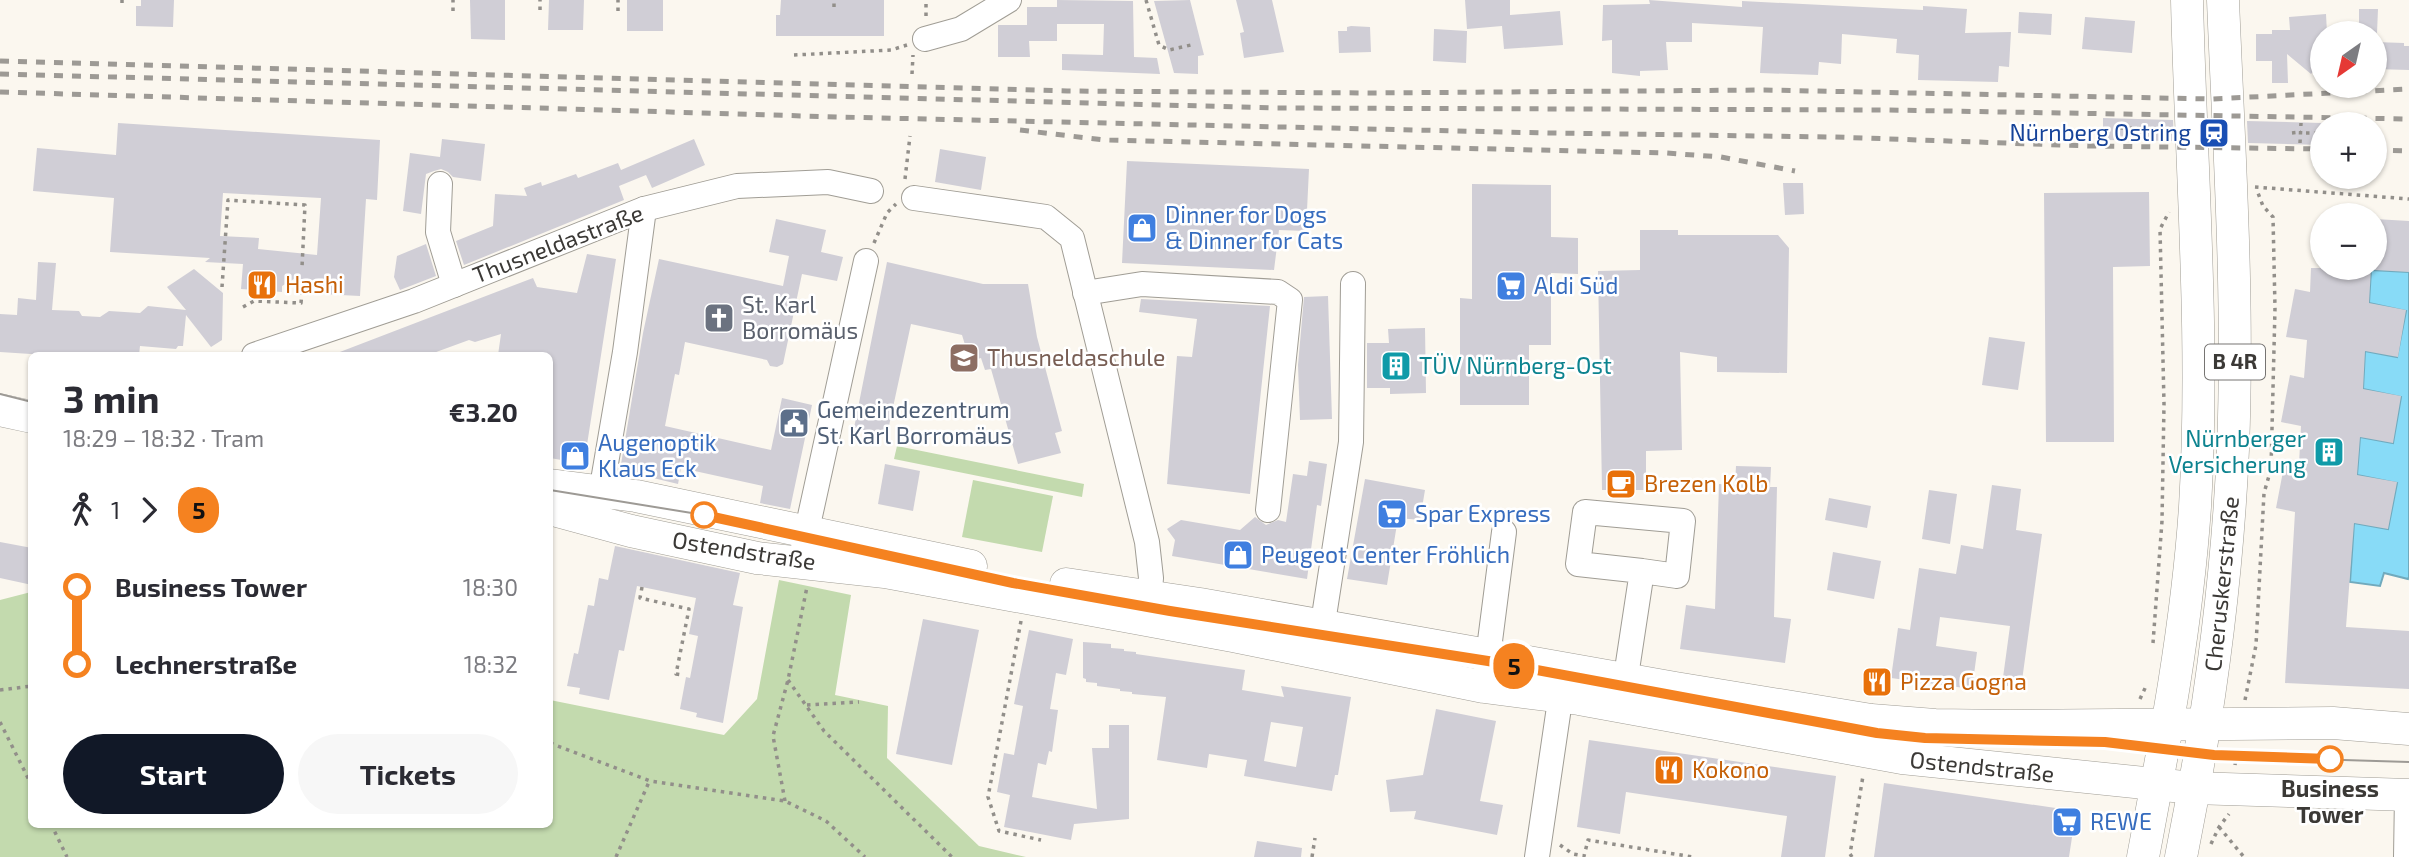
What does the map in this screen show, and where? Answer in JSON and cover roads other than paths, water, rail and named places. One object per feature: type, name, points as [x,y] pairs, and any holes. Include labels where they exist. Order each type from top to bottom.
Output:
[{"type":"main road","name":"Cheruskerstraße","points":[[2169,723],[2194,509],[2199,364],[2187,0]]},
{"type":"main road","name":"Cheruskerstraße","points":[[2193,788],[2205,723],[2235,611],[2230,514],[2235,364],[2223,0]]},
{"type":"main road","points":[[0,390],[28,397]]},
{"type":"main road","points":[[0,410],[28,416]]},
{"type":"main road","name":"Ostendstraße","points":[[553,485],[602,490],[805,559],[1025,598],[1149,609],[1320,639],[1489,655],[1562,683],[1805,724],[1891,722],[1983,726],[2333,723],[2409,729]]},
{"type":"main road","name":"Ostendstraße","points":[[553,510],[631,531],[757,558],[805,559],[1101,591],[1149,609]]},
{"type":"main road","name":"Ostendstraße","points":[[1320,639],[1484,687],[1562,683]]},
{"type":"main road","name":"B 4R","points":[[2143,857],[2169,723]]},
{"type":"main road","name":"Ostendstraße","points":[[1805,724],[1866,753],[1983,768],[2193,788],[2408,795]]},
{"type":"main road","points":[[1983,726],[1983,768]]},
{"type":"main road","name":"B 4R","points":[[2193,788],[2195,853]]},
{"type":"street","points":[[919,43],[961,29],[1009,0]]},
{"type":"street","name":"Thusneldastraße","points":[[263,352],[414,301],[644,209],[737,186],[828,182],[871,191]]},
{"type":"street","points":[[440,184],[438,232],[454,285]]},
{"type":"street","points":[[907,193],[1046,217],[1072,238],[1139,502],[1151,564],[1149,609]]},
{"type":"street","points":[[596,521],[625,352],[644,209]]},
{"type":"street","points":[[805,559],[866,261]]},
{"type":"street","points":[[1085,293],[1142,284],[1278,292],[1290,300],[1268,510]]},
{"type":"street","points":[[1320,639],[1351,442],[1353,284]]},
{"type":"street","points":[[1484,687],[1504,532]]},
{"type":"street","points":[[1624,693],[1642,571]]},
{"type":"street","points":[[2184,612],[2235,611]]},
{"type":"street","points":[[1538,845],[1562,683]]},
{"type":"street","points":[[2406,857],[2408,795]]},
{"type":"water","points":[[2387,271],[2409,272],[2409,577],[2408,579],[2384,573],[2380,586],[2350,582],[2354,523],[2388,529],[2397,483],[2357,475],[2360,437],[2393,443],[2401,397],[2363,389],[2365,351],[2397,357],[2406,311],[2369,303],[2370,280],[2387,280]]},
{"type":"tram line","points":[[0,394],[28,401]]},
{"type":"tram line","points":[[553,490],[704,515],[1013,583],[1170,611],[1488,661],[1877,733],[1925,738],[2105,742],[2243,757],[2409,762]]},
{"type":"tram line","name":"5","points":[[704,515],[1013,583],[1170,611],[1488,661],[1877,733],[1975,740],[2105,742],[2214,755],[2330,759]]},
{"type":"railway","points":[[0,61],[1067,91],[1369,93],[1764,90],[2212,99],[2409,89]]},
{"type":"railway","points":[[0,74],[1277,108],[1889,110],[2409,119]]},
{"type":"railway","points":[[0,92],[838,117],[2310,149]]},
{"type":"railway","points":[[1020,130],[1104,140],[1666,153],[1721,157],[1795,171]]},
{"type":"railway","points":[[2387,150],[2409,151]]},
{"type":"place","name":"Nürnberg Ostring","points":[[2214,133]]},
{"type":"place","name":"Dinner for Dogs & Dinner for Cats","points":[[1142,228]]},
{"type":"place","name":"Hashi","points":[[262,285]]},
{"type":"place","name":"Aldi Süd","points":[[1511,286]]},
{"type":"place","name":"St. Karl Borromäus","points":[[719,318]]},
{"type":"place","name":"Thusneldaschule","points":[[964,358]]},
{"type":"place","name":"TÜV Nürnberg-Ost","points":[[1396,366]]},
{"type":"place","name":"Gemeindezentrum St. Karl Borromäus","points":[[794,423]]},
{"type":"place","name":"Nürnberger Versicherung","points":[[2329,452]]},
{"type":"place","name":"Augenoptik Klaus Eck","points":[[575,456]]},
{"type":"place","name":"Brezen Kolb","points":[[1621,484]]},
{"type":"place","name":"Spar Express","points":[[1392,514]]},
{"type":"place","name":"Peugeot Center Fröhlich","points":[[1238,555]]},
{"type":"place","name":"Pizza Gogna","points":[[1877,682]]},
{"type":"place","name":"Business Tower","points":[[2330,759]]},
{"type":"place","name":"Kokono","points":[[1669,770]]},
{"type":"place","name":"REWE","points":[[2067,822]]}]
